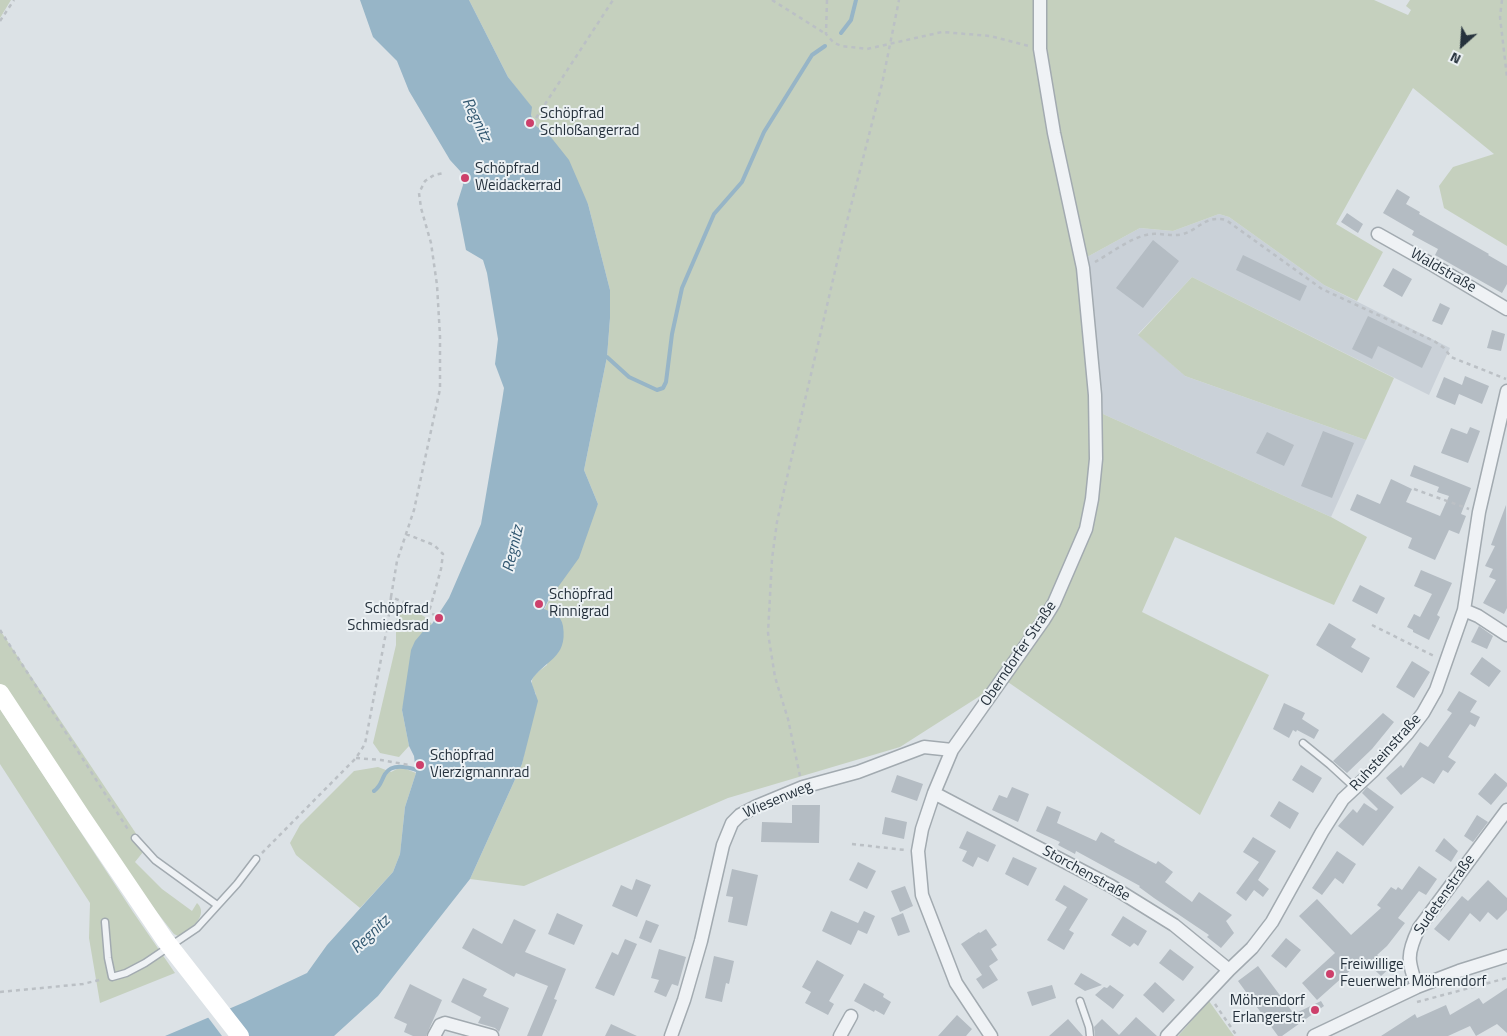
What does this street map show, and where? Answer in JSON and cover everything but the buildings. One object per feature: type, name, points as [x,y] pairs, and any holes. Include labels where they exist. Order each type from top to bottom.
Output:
[{"type":"street","name":"Oberndorfer Straße","points":[[991,1036],[956,983],[922,895],[918,851],[922,829],[934,793],[952,750],[1054,603],[1086,529],[1092,499],[1096,459],[1095,395],[1083,268],[1054,133],[1040,49],[1040,0]]},
{"type":"street","name":"Waldstraße","points":[[1378,234],[1433,264],[1507,309]]},
{"type":"street","name":"Ruhsteinstraße","points":[[1167,1036],[1228,970],[1252,948],[1272,922],[1322,832],[1343,799],[1408,734],[1436,690],[1464,610],[1479,512],[1507,390]]},
{"type":"street","points":[[1464,610],[1478,616],[1507,635]]},
{"type":"street","points":[[0,693],[171,947],[240,1036]]},
{"type":"street","name":"Wiesenweg","points":[[671,1036],[684,1000],[724,845],[732,823],[740,815],[803,787],[858,772],[924,747],[952,750]]},
{"type":"street","name":"Storchenstraße","points":[[934,793],[1111,886],[1174,925],[1228,970]]},
{"type":"street","name":"Sudetenstraße","points":[[1417,988],[1409,963],[1411,945],[1419,928],[1507,810]]},
{"type":"street","points":[[1314,1036],[1417,988],[1459,971],[1507,956]]},
{"type":"street","points":[[840,1036],[851,1016]]},
{"type":"street","points":[[434,1036],[440,1025],[445,1023],[492,1036]]},
{"type":"lane","points":[[1303,743],[1355,788]]},
{"type":"lane","points":[[135,838],[156,860],[217,905]]},
{"type":"lane","points":[[105,922],[108,958],[112,977],[126,973],[171,947],[197,928],[237,884],[256,859]]},
{"type":"lane","points":[[1080,1001],[1089,1027],[1090,1036]]},
{"type":"path","points":[[0,21],[14,0]]},
{"type":"path","points":[[536,118],[613,0]]},
{"type":"path","points":[[772,0],[842,46],[867,49],[942,32],[990,36],[1040,49]]},
{"type":"path","points":[[826,34],[827,0]]},
{"type":"path","points":[[803,787],[788,719],[775,677],[768,633],[772,559],[777,522],[785,486],[842,241],[882,84],[899,0]]},
{"type":"path","points":[[1502,0],[1500,17],[1507,77]]},
{"type":"path","points":[[256,859],[356,758],[365,744],[397,561],[414,510],[440,389],[440,336],[437,284],[431,243],[421,208],[419,193],[425,181],[434,175],[444,173]]},
{"type":"path","points":[[1083,268],[1141,236],[1153,234],[1174,236],[1184,234],[1208,220],[1217,218],[1226,220],[1322,289],[1434,341],[1444,348],[1451,357],[1507,379]]},
{"type":"path","points":[[1414,489],[1479,512]]},
{"type":"path","points":[[406,534],[434,545],[443,554],[441,569],[429,612]]},
{"type":"path","points":[[391,597],[435,615]]},
{"type":"path","points":[[1372,624],[1446,662]]},
{"type":"path","points":[[0,630],[118,816],[135,838]]},
{"type":"path","points":[[356,758],[409,765]]},
{"type":"path","points":[[852,844],[918,851]]},
{"type":"path","points":[[0,992],[83,984],[112,977]]},
{"type":"path","points":[[1414,1003],[1507,978]]},
{"type":"path","points":[[1207,993],[1237,1036]]},
{"type":"shaded area","points":[[1219,214],[1229,217],[1324,285],[1450,348],[1429,395],[1192,277],[1138,334],[1185,376],[1366,440],[1331,517],[1103,414],[1078,262],[1140,228],[1173,231]]},
{"type":"green space","points":[[0,0],[11,0],[0,18]]},
{"type":"green space","points":[[469,0],[1374,0],[1408,15],[1411,10],[1406,6],[1410,0],[1507,0],[1507,246],[1444,208],[1439,186],[1453,167],[1494,154],[1413,88],[1336,224],[1383,252],[1357,301],[1324,285],[1229,217],[1219,214],[1173,231],[1140,228],[1078,262],[1103,414],[1331,517],[1367,537],[1334,605],[1175,537],[1142,612],[1269,675],[1200,815],[1005,680],[900,747],[728,798],[524,886],[470,879],[522,764],[536,694],[533,689],[532,680],[535,674],[547,665],[554,612],[544,610],[598,504],[584,470],[607,357],[610,290],[588,204],[550,136],[536,126],[531,115],[531,107],[508,77]]},
{"type":"green space","points":[[1192,277],[1394,378],[1366,440],[1185,376],[1138,335]]},
{"type":"green space","points":[[408,607],[425,617],[432,624],[426,628],[402,710],[409,746],[399,757],[380,753],[373,743],[396,645],[396,621],[401,609]]},
{"type":"green space","points":[[0,630],[139,838],[147,847],[135,862],[162,889],[192,911],[197,903],[200,908],[200,917],[183,934],[178,936],[174,934],[138,888],[0,697]]},
{"type":"green space","points":[[0,709],[175,973],[100,1003],[89,938],[90,903],[0,764]]},
{"type":"green space","points":[[378,767],[391,772],[401,767],[416,773],[405,807],[400,854],[393,872],[360,908],[296,855],[290,843],[300,825],[354,771]]},
{"type":"green space","points":[[1209,1001],[1234,1036],[1178,1036]]},
{"type":"water","name":"Regnitz","points":[[360,0],[469,0],[508,77],[532,107],[531,115],[536,126],[550,136],[569,160],[588,204],[610,290],[607,357],[584,470],[598,504],[579,558],[544,609],[554,613],[561,619],[564,637],[562,646],[554,658],[531,681],[538,701],[522,764],[470,879],[378,996],[334,1036],[165,1036],[307,973],[327,945],[393,872],[400,854],[405,807],[416,773],[414,756],[409,746],[402,710],[411,650],[415,641],[432,624],[449,598],[481,524],[504,388],[495,364],[498,339],[487,273],[483,260],[466,250],[457,204],[463,185],[461,172],[450,160],[409,91],[397,61],[373,37]]},
{"type":"pier","points":[[227,1007],[249,1036],[222,1036],[207,1016]]},
{"type":"waterway","points":[[841,33],[851,20],[856,0]]},
{"type":"waterway","points":[[607,357],[629,377],[657,390],[663,388],[666,382],[672,334],[682,288],[714,214],[742,182],[764,132],[812,55],[825,46]]},
{"type":"waterway","points":[[374,791],[380,785],[385,774],[392,768],[400,767],[417,770]]},
{"type":"place","name":"Schöpfrad Schloßangerrad","points":[[530,123]]},
{"type":"place","name":"Schöpfrad Weidackerrad","points":[[465,178]]},
{"type":"place","name":"Schöpfrad Rinnigrad","points":[[539,604]]},
{"type":"place","name":"Schöpfrad Schmiedsrad","points":[[439,618]]},
{"type":"place","name":"Schöpfrad Vierzigmannrad","points":[[420,765]]},
{"type":"place","name":"Freiwillige Feuerwehr Möhrendorf","points":[[1330,974]]},
{"type":"place","name":"Möhrendorf Erlangerstr.","points":[[1315,1010]]}]
